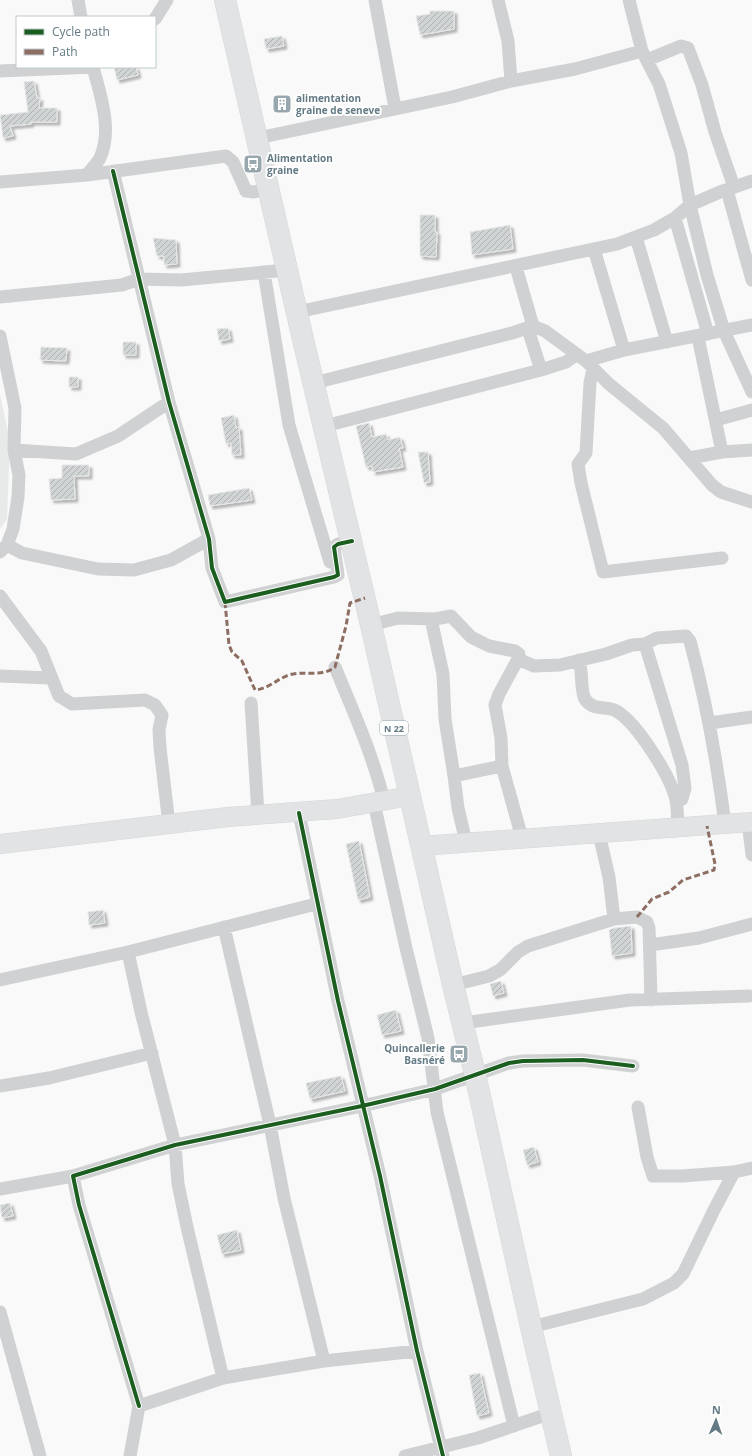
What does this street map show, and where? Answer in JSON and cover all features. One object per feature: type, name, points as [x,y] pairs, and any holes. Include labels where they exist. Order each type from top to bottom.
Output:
[{"type":"main road","name":"N 22","points":[[225,0],[258,138],[287,270],[352,541],[453,985],[475,1074],[561,1456]]},
{"type":"street","points":[[78,0],[81,16]]},
{"type":"street","points":[[156,17],[167,0]]},
{"type":"street","points":[[376,0],[395,108]]},
{"type":"street","points":[[498,0],[508,41],[512,81]]},
{"type":"street","points":[[629,0],[645,55],[659,84],[681,152],[690,205],[707,275],[724,331],[752,392]]},
{"type":"street","points":[[258,138],[452,97],[512,81],[645,55],[681,46],[688,48],[702,85],[715,132],[752,280]]},
{"type":"street","points":[[0,71],[70,68]]},
{"type":"street","points":[[87,175],[100,158],[104,143],[104,112],[93,68]]},
{"type":"street","points":[[0,182],[87,175],[226,156],[233,162],[246,191],[254,192],[269,189]]},
{"type":"street","points":[[112,171],[169,402],[209,539],[212,568],[225,602],[334,577],[338,575],[334,547],[338,544],[352,541]]},
{"type":"street","points":[[297,312],[594,249],[636,237],[654,230],[675,218],[690,205],[730,188],[752,181]]},
{"type":"street","points":[[675,218],[703,335],[722,452]]},
{"type":"street","points":[[636,237],[667,342]]},
{"type":"street","points":[[594,249],[624,350]]},
{"type":"street","points":[[516,266],[541,370]]},
{"type":"street","points":[[0,297],[122,285],[139,279],[181,280],[287,270]]},
{"type":"street","points":[[264,272],[289,425],[334,577]]},
{"type":"street","points":[[324,426],[541,370],[566,362],[585,361],[624,350],[752,325]]},
{"type":"street","points":[[314,383],[530,327],[545,331],[585,361],[663,428],[712,485],[721,492],[752,502]]},
{"type":"street","points":[[0,336],[15,408],[14,450],[19,475],[18,497],[13,529],[3,549],[98,570],[134,570],[171,560],[209,539]]},
{"type":"street","points":[[585,361],[590,383],[586,453],[578,464],[581,483],[603,572],[722,558]]},
{"type":"street","points":[[14,450],[76,454],[118,436],[169,402]]},
{"type":"street","points":[[716,420],[752,410]]},
{"type":"street","points":[[689,458],[722,452],[752,450]]},
{"type":"street","points":[[0,596],[41,651],[50,678],[59,696],[72,704],[145,700],[156,705],[162,715],[160,748],[169,824]]},
{"type":"street","points":[[371,625],[402,618],[431,619],[448,615],[454,617],[463,630],[471,637],[489,646],[515,651],[519,654],[518,659],[499,694],[495,705],[501,738],[502,766],[522,838]]},
{"type":"street","points":[[431,619],[443,674],[445,719],[458,808],[466,842]]},
{"type":"street","points":[[518,659],[529,665],[560,665],[606,654],[632,645],[645,644],[657,638],[685,635],[689,639],[705,696],[717,759],[725,824]]},
{"type":"street","points":[[645,644],[682,765],[685,793],[682,798],[676,800]]},
{"type":"street","points":[[579,660],[583,673],[584,696],[586,701],[590,705],[602,709],[615,710],[627,719],[659,760],[676,800],[678,828]]},
{"type":"street","points":[[334,667],[377,773],[379,802],[406,948],[428,1038],[438,1112],[514,1426]]},
{"type":"street","points":[[0,676],[50,678]]},
{"type":"street","points":[[251,703],[258,814]]},
{"type":"street","points":[[710,723],[752,717]]},
{"type":"street","points":[[454,776],[502,766]]},
{"type":"street","points":[[0,844],[258,814],[299,812],[379,802],[410,796]]},
{"type":"street","points":[[299,812],[316,904],[362,1106],[380,1176],[417,1351],[442,1451]]},
{"type":"street","points":[[421,846],[750,822],[752,855]]},
{"type":"street","points":[[599,834],[609,877],[614,919]]},
{"type":"street","points":[[0,980],[128,952],[316,904]]},
{"type":"street","points":[[453,985],[475,980],[494,973],[525,947],[614,919],[637,917],[646,922],[649,928],[651,1000]]},
{"type":"street","points":[[650,945],[699,938],[752,924]]},
{"type":"street","points":[[224,927],[270,1125],[284,1198],[324,1361]]},
{"type":"street","points":[[128,952],[176,1145],[178,1184],[223,1378]]},
{"type":"street","points":[[463,1023],[617,1002],[749,996]]},
{"type":"street","points":[[0,1086],[49,1078],[152,1053]]},
{"type":"street","points":[[0,1189],[73,1176],[176,1145],[435,1089],[509,1063],[523,1061],[583,1060],[633,1066]]},
{"type":"street","points":[[638,1107],[647,1157],[653,1176],[682,1176],[734,1172],[752,1168]]},
{"type":"street","points":[[531,1327],[643,1299],[674,1283],[683,1274],[734,1172]]},
{"type":"street","points":[[73,1176],[78,1205],[139,1406],[130,1456]]},
{"type":"street","points":[[0,1312],[40,1456]]},
{"type":"street","points":[[139,1406],[223,1378],[324,1361],[417,1351]]},
{"type":"street","points":[[405,1456],[442,1451],[551,1413]]},
{"type":"shaded area","points":[[0,394],[10,441],[7,519],[0,529]]},
{"type":"building","points":[[430,11],[454,11],[454,29],[420,35],[416,16],[430,14]]},
{"type":"building","points":[[282,36],[284,46],[266,49],[264,39]]},
{"type":"building","points":[[114,68],[136,68],[138,75],[117,80]]},
{"type":"building","points":[[34,81],[37,98],[40,98],[39,108],[57,108],[57,122],[31,122],[31,124],[10,126],[13,136],[3,138],[0,115],[28,112],[24,82]]},
{"type":"building","points":[[420,215],[435,215],[435,232],[437,232],[436,257],[420,256]]},
{"type":"building","points":[[510,225],[513,249],[472,255],[470,232]]},
{"type":"building","points":[[153,238],[176,240],[177,264],[164,265],[164,256],[157,256]]},
{"type":"building","points":[[228,328],[230,339],[219,341],[217,329]]},
{"type":"building","points":[[123,342],[136,342],[136,355],[123,355]]},
{"type":"building","points":[[41,347],[67,348],[66,361],[40,360]]},
{"type":"building","points":[[69,377],[78,377],[78,387],[69,387]]},
{"type":"building","points":[[234,415],[236,428],[239,427],[241,455],[232,455],[231,443],[226,444],[221,418]]},
{"type":"building","points":[[369,423],[372,437],[386,434],[388,440],[400,437],[403,448],[399,448],[403,467],[373,472],[372,466],[366,467],[356,426]]},
{"type":"building","points":[[418,452],[428,452],[430,482],[424,483]]},
{"type":"building","points":[[62,465],[89,465],[89,476],[74,476],[75,499],[51,500],[49,479],[62,478]]},
{"type":"building","points":[[249,488],[252,500],[210,506],[208,495]]},
{"type":"building","points":[[359,841],[370,897],[358,900],[346,844]]},
{"type":"building","points":[[103,910],[105,923],[89,925],[88,912]]},
{"type":"building","points":[[631,926],[632,953],[612,956],[609,930]]},
{"type":"building","points":[[501,981],[504,993],[493,996],[490,984]]},
{"type":"building","points":[[396,1010],[401,1031],[382,1035],[377,1015]]},
{"type":"building","points":[[341,1076],[345,1091],[310,1099],[306,1083]]},
{"type":"building","points":[[534,1147],[538,1162],[527,1165],[523,1150]]},
{"type":"building","points":[[10,1203],[13,1216],[2,1218],[0,1205]]},
{"type":"building","points":[[237,1230],[241,1250],[222,1254],[217,1235]]},
{"type":"building","points":[[480,1373],[489,1413],[477,1416],[469,1375]]},
{"type":"marked path","points":[[225,602],[229,645],[232,652],[242,661],[255,690],[264,688],[289,675],[324,672],[335,667],[346,626],[350,603],[365,598]]},
{"type":"marked path","points":[[637,917],[652,899],[669,892],[683,880],[714,870],[715,864],[707,826]]},
{"type":"cycle path","points":[[113,171],[169,402],[209,539],[212,568],[225,602],[334,577],[338,575],[334,547],[338,544],[352,541]]},
{"type":"cycle path","points":[[299,813],[338,1001],[380,1176],[417,1351],[443,1456]]},
{"type":"cycle path","points":[[139,1406],[79,1205],[73,1176],[175,1145],[362,1106],[435,1089],[509,1063],[523,1061],[583,1060],[633,1066]]},
{"type":"place","name":"alimentation graine de seneve","points":[[282,104]]},
{"type":"place","name":"Alimentation graine","points":[[253,164]]},
{"type":"place","name":"Quincallerie Basnéré","points":[[459,1054]]}]
